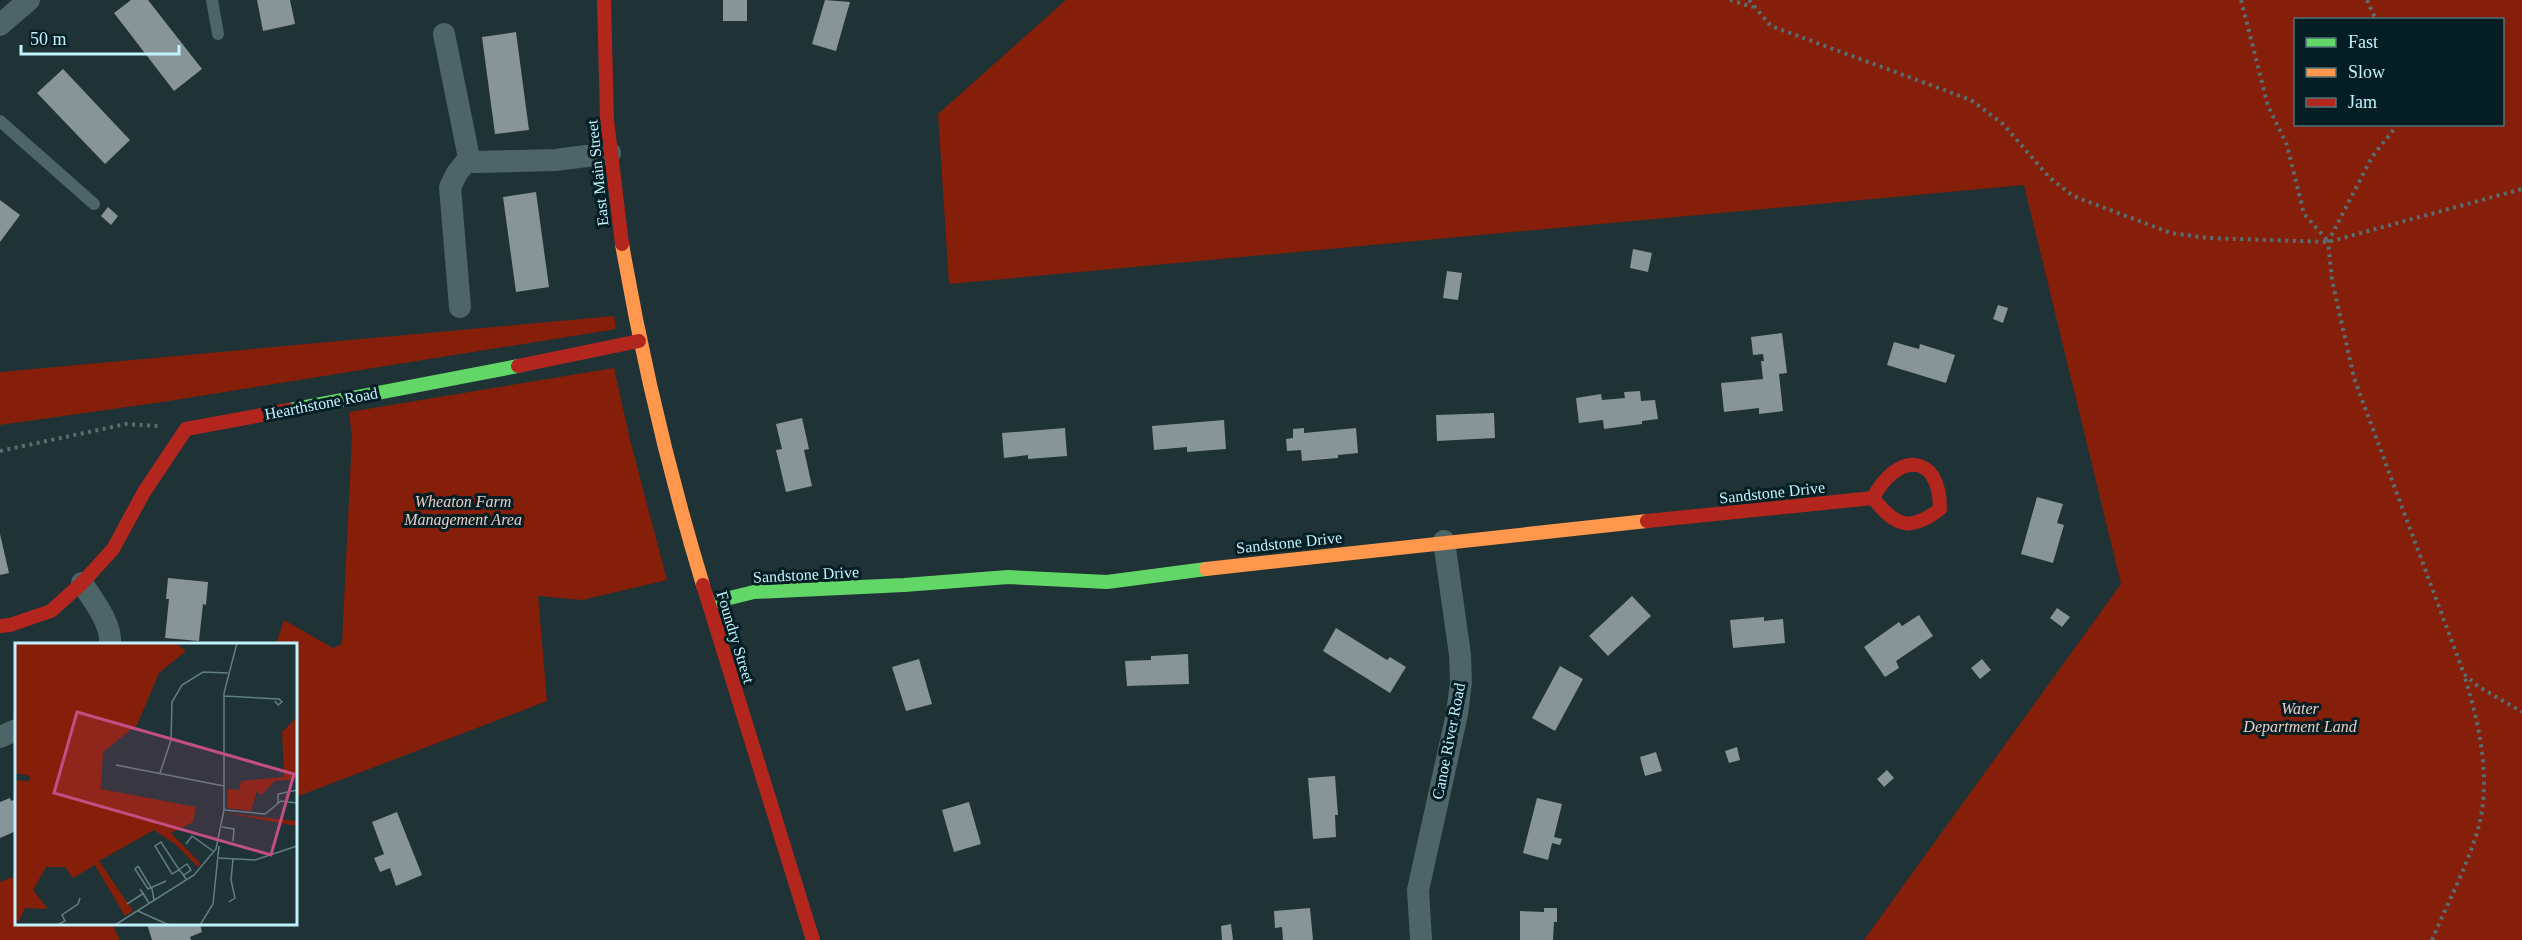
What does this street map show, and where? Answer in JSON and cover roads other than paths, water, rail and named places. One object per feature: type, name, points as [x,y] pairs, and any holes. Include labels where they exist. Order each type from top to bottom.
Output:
[{"type":"main road","name":"East Main Street","points":[[604,0],[610,153],[618,223],[639,341]]},
{"type":"main road","name":"Hearthstone Road","points":[[82,583],[113,549],[144,492],[186,429],[603,350],[639,341]]},
{"type":"main road","name":"Foundry Street","points":[[639,341],[690,542],[813,940]]},
{"type":"main road","points":[[1907,464],[1925,468],[1938,479],[1942,493],[1940,508],[1926,520],[1910,525],[1894,522],[1886,516],[1873,498],[1877,486],[1888,472],[1907,464]]},
{"type":"main road","name":"Sandstone Drive","points":[[709,603],[754,592],[904,585],[1008,577],[1107,582],[1246,563],[1873,498]]},
{"type":"main road","points":[[0,626],[10,625],[51,611],[82,583]]},
{"type":"street","points":[[0,25],[29,0]]},
{"type":"street","points":[[444,34],[469,158],[475,162],[555,160],[610,153]]},
{"type":"street","points":[[459,307],[450,187],[457,173],[469,158]]},
{"type":"street","name":"Canoe River Road","points":[[1421,940],[1418,890],[1457,714],[1461,682],[1460,655],[1444,542]]},
{"type":"street","points":[[82,583],[111,636],[110,643]]},
{"type":"street","points":[[0,736],[15,730]]},
{"type":"lane","points":[[212,0],[218,34]]},
{"type":"lane","points":[[0,121],[94,204]]},
{"type":"park label","name":"Wheaton Farm Management Area","points":[[463,510]]},
{"type":"park label","name":"Water Department Land","points":[[2300,717]]}]
